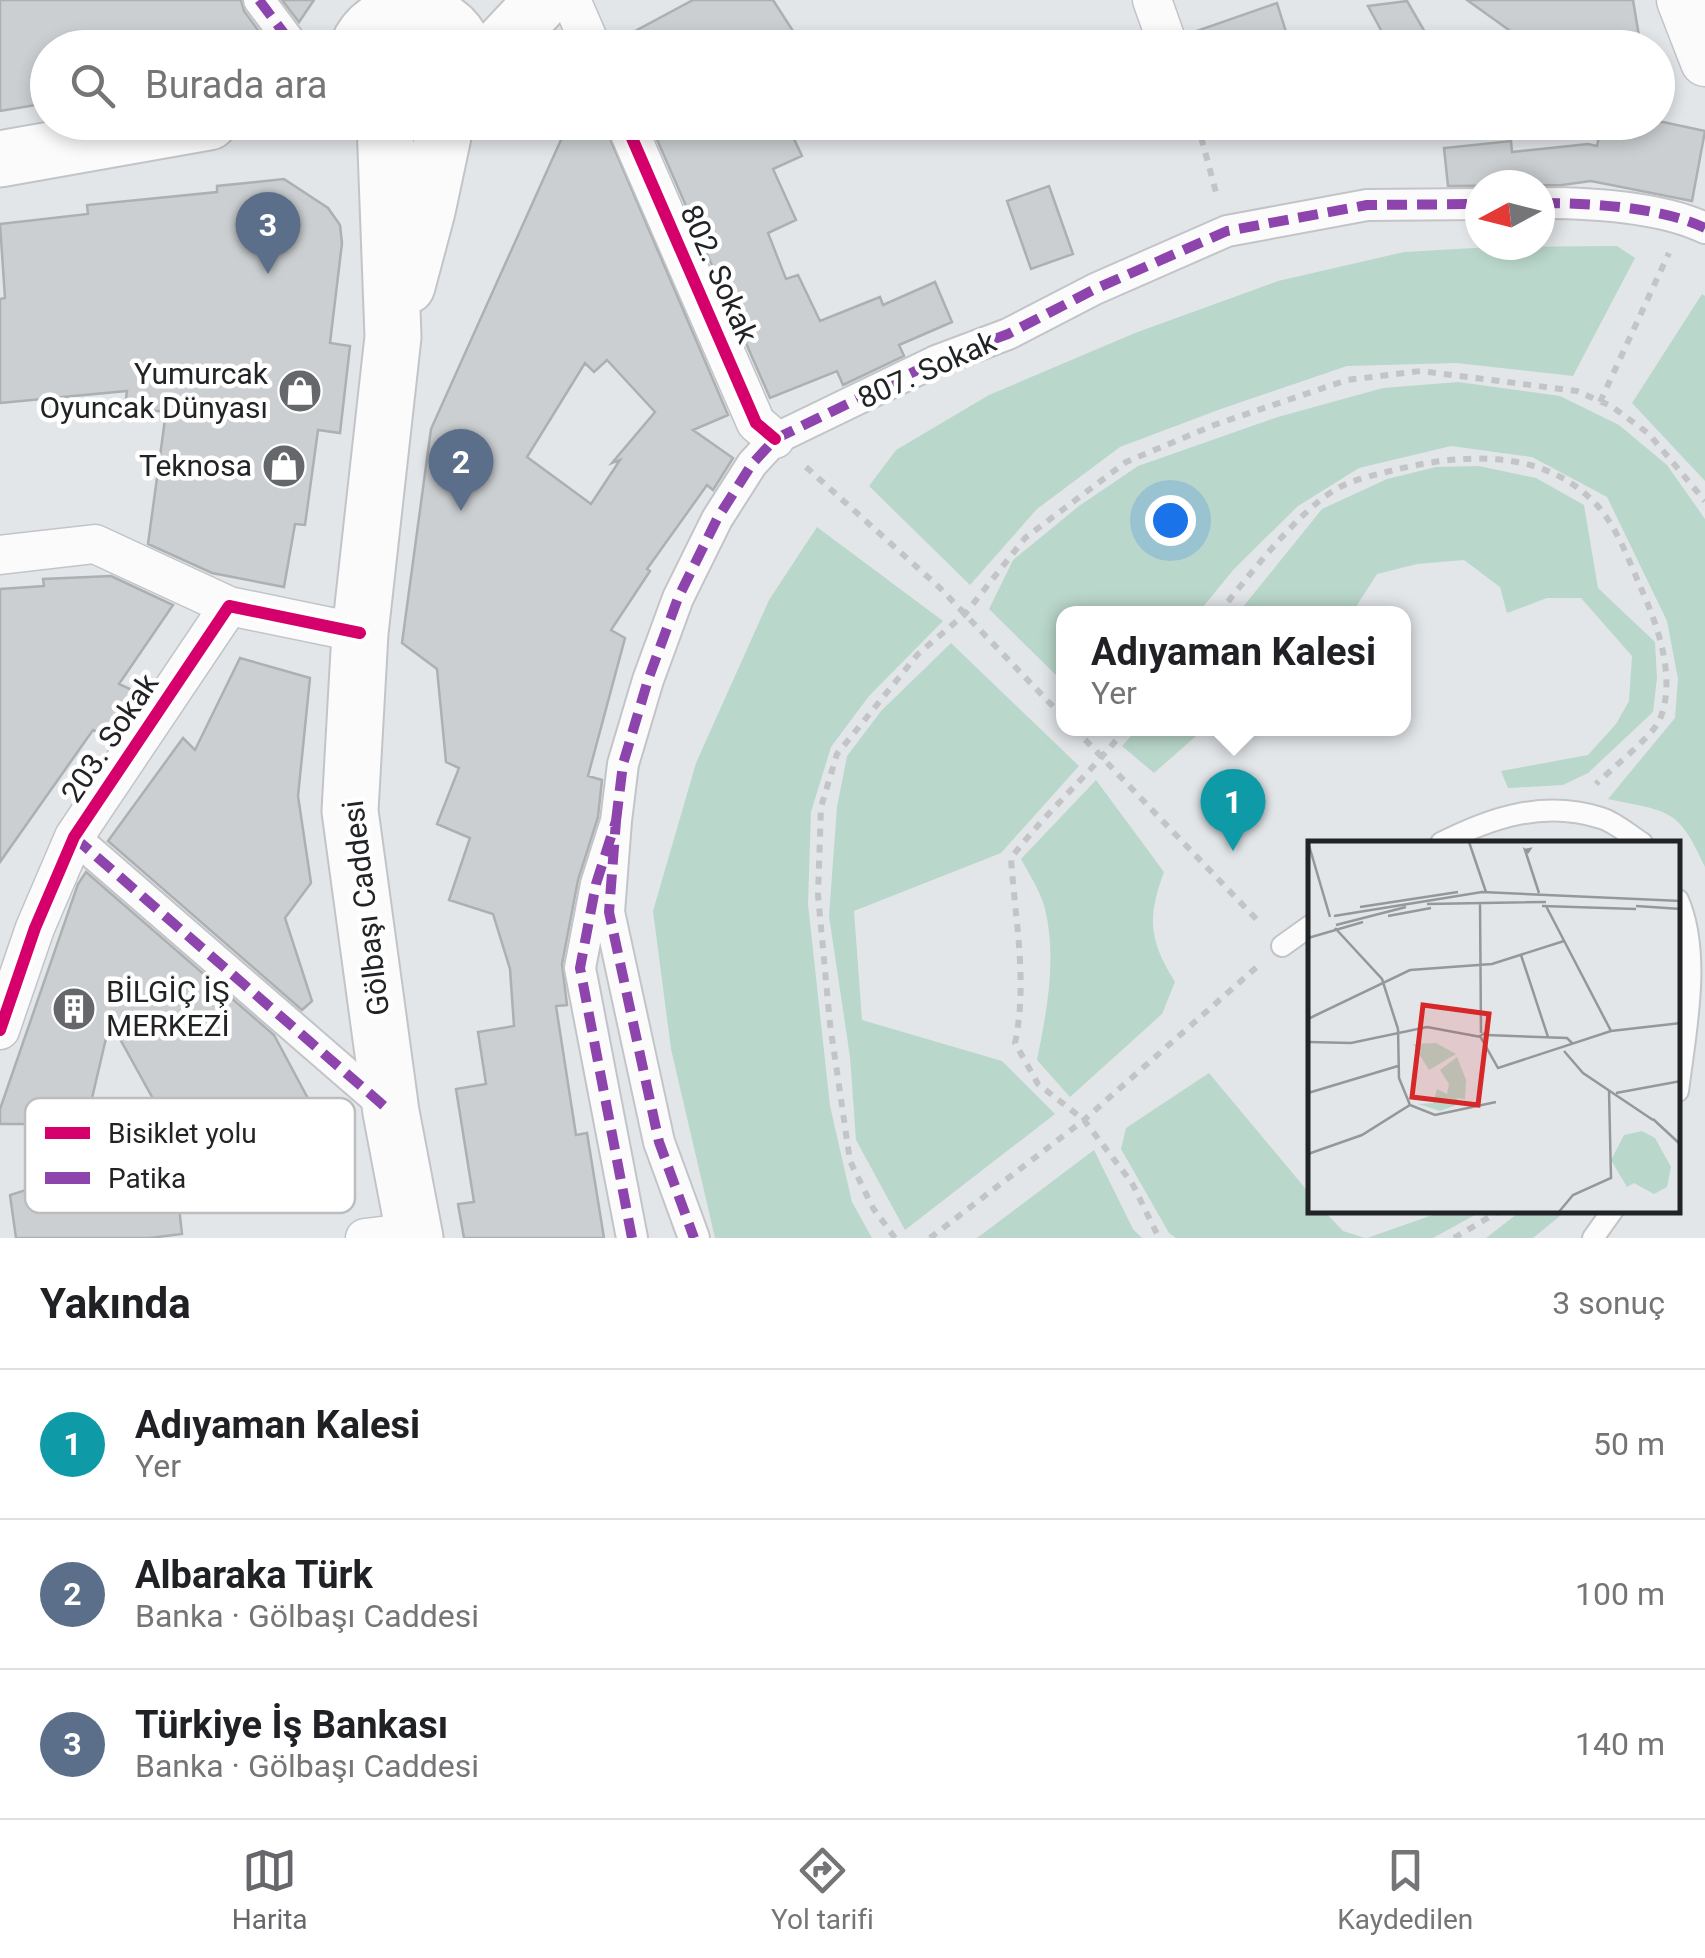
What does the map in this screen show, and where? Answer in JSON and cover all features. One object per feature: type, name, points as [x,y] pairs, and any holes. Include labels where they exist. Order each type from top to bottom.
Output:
[{"type":"main road","points":[[515,30],[543,0]]},
{"type":"main road","points":[[367,30],[380,16],[433,13]]},
{"type":"main road","points":[[0,159],[105,140]]},
{"type":"main road","name":"Gölbaşı Caddesi","points":[[386,140],[392,337],[360,633],[350,810],[391,1112],[398,1236]]},
{"type":"main road","name":"Gölbaşı Caddesi","points":[[392,337],[442,140]]},
{"type":"street","points":[[259,0],[282,30]]},
{"type":"street","points":[[572,0],[584,30]]},
{"type":"street","points":[[1152,0],[1163,30]]},
{"type":"street","points":[[1681,0],[1705,62]]},
{"type":"street","name":"802. Sokak","points":[[633,140],[756,422],[775,439]]},
{"type":"street","points":[[1555,204],[1575,203],[1695,223]]},
{"type":"street","name":"807. Sokak","points":[[616,822],[623,764],[678,598],[716,519],[752,464],[775,439],[936,361],[1008,334],[1095,289],[1227,231],[1367,205],[1465,204]]},
{"type":"street","points":[[0,555],[96,544],[229,606],[360,633]]},
{"type":"street","name":"203. Sokak","points":[[0,1030],[17,932],[74,836],[229,606]]},
{"type":"street","points":[[616,822],[596,884],[580,968],[632,1238]]},
{"type":"street","points":[[616,822],[609,912],[659,1142],[694,1238]]},
{"type":"street","points":[[74,836],[391,1112]]},
{"type":"lane","points":[[1445,841],[1482,822],[1547,809],[1604,818],[1639,841]]},
{"type":"lane","points":[[1680,905],[1690,990],[1680,1074]]},
{"type":"lane","points":[[1282,946],[1308,927]]},
{"type":"lane","points":[[1593,1238],[1611,1213]]},
{"type":"path","points":[[1201,140],[1227,231]]},
{"type":"path","points":[[1600,402],[1695,223]]},
{"type":"path","points":[[896,1238],[873,1208],[850,1161],[830,1024],[818,895],[822,807],[836,754],[918,654],[965,614],[1024,538],[1126,462],[1214,425],[1347,380],[1422,371],[1577,391],[1649,434],[1705,501]]},
{"type":"path","points":[[775,439],[965,614],[1056,710]]},
{"type":"path","points":[[1225,606],[1307,512],[1358,479],[1463,456],[1514,461],[1564,478],[1594,501],[1620,542],[1654,616],[1665,664],[1660,722],[1566,812]]},
{"type":"path","points":[[930,1238],[1084,1120],[1190,1022],[1282,946],[1081,736]]},
{"type":"path","points":[[1120,736],[1038,822],[1010,858],[1022,1009],[1015,1043],[1038,1084],[1084,1120],[1132,1183],[1159,1238]]},
{"type":"path","points":[[1454,1238],[1496,1213]]},
{"type":"green space","points":[[1555,246],[1617,246],[1635,258],[1573,376],[1456,363],[1347,366],[1218,410],[1120,447],[1037,509],[970,585],[869,486],[896,450],[989,395],[1135,333],[1278,281],[1404,252],[1465,248],[1465,260],[1555,260]]},
{"type":"green space","points":[[1702,294],[1705,296],[1705,481],[1632,403]]},
{"type":"green space","points":[[1458,382],[1560,396],[1619,425],[1667,465],[1705,519],[1705,867],[1687,833],[1669,815],[1608,799],[1675,718],[1678,679],[1667,621],[1607,497],[1532,457],[1451,446],[1359,468],[1298,506],[1234,569],[1204,606],[1056,606],[1056,675],[989,609],[1013,560],[1079,506],[1138,466],[1278,417],[1383,388]]},
{"type":"green space","points":[[1479,466],[1536,478],[1584,505],[1598,588],[1655,642],[1657,678],[1653,712],[1588,773],[1563,785],[1508,788],[1501,771],[1588,755],[1616,724],[1629,701],[1632,656],[1581,598],[1547,598],[1507,613],[1500,587],[1464,560],[1417,564],[1377,574],[1356,606],[1244,606],[1322,509],[1387,479],[1436,467]]},
{"type":"green space","points":[[817,527],[943,621],[869,696],[831,747],[811,812],[808,904],[830,1106],[852,1202],[872,1238],[715,1238],[671,1049],[653,911],[696,763],[769,600]]},
{"type":"green space","points":[[951,643],[1079,766],[1001,853],[854,911],[862,1020],[1002,1061],[1055,1114],[905,1230],[856,1140],[850,1057],[829,916],[837,807],[847,756],[881,711]]},
{"type":"green space","points":[[1131,736],[1196,736],[1154,773],[1122,746]]},
{"type":"green space","points":[[1096,780],[1164,872],[1153,928],[1160,954],[1175,982],[1162,1014],[1070,1097],[1037,1060],[1047,1003],[1049,928],[1043,903],[1021,859]]},
{"type":"green space","points":[[1209,1073],[1308,1192],[1308,1213],[1326,1213],[1343,1231],[1365,1238],[1176,1238],[1169,1233],[1121,1149],[1126,1128]]},
{"type":"green space","points":[[1094,1150],[1133,1229],[1142,1238],[977,1238]]},
{"type":"green space","points":[[1438,1213],[1478,1213],[1433,1238],[1367,1238]]},
{"type":"green space","points":[[1518,1213],[1564,1213],[1533,1238],[1486,1238]]},
{"type":"building","points":[[0,0],[241,0],[258,30],[30,30],[30,106],[0,111]]},
{"type":"building","points":[[282,0],[314,0],[299,22]]},
{"type":"building","points":[[693,0],[773,0],[792,30],[637,30]]},
{"type":"building","points":[[1467,0],[1633,0],[1638,30],[1509,30]]},
{"type":"building","points":[[1407,1],[1424,30],[1381,30],[1368,6]]},
{"type":"building","points":[[1277,3],[1285,30],[1199,30]]},
{"type":"building","points":[[1675,125],[1705,131],[1692,201],[1591,181],[1555,185],[1555,170],[1465,170],[1465,186],[1448,186],[1444,148],[1511,141],[1512,152],[1597,146],[1598,140],[1675,140]]},
{"type":"building","points":[[561,140],[611,140],[728,415],[693,430],[733,458],[713,490],[707,485],[647,569],[650,571],[611,630],[625,638],[588,776],[602,780],[598,817],[578,880],[562,964],[567,1005],[556,1006],[576,1135],[587,1133],[604,1238],[464,1238],[458,1204],[474,1202],[456,1089],[486,1084],[478,1032],[514,1026],[510,969],[493,914],[449,900],[470,838],[437,824],[459,768],[446,762],[437,669],[402,643],[431,429]],"holes":[[[607,360],[655,412],[612,463],[620,460],[591,504],[527,457],[585,363],[594,372]]]},
{"type":"building","points":[[657,140],[794,140],[802,156],[773,169],[796,220],[768,233],[786,279],[798,275],[820,321],[880,297],[883,305],[935,282],[952,322],[899,345],[904,356],[843,385],[837,371],[770,398]]},
{"type":"building","points":[[284,179],[328,208],[340,225],[342,243],[330,343],[350,346],[340,433],[318,430],[305,525],[295,524],[284,587],[212,573],[148,544],[166,412],[125,407],[127,391],[0,403],[0,299],[5,298],[0,224],[88,214],[87,205],[217,192],[217,186]]},
{"type":"building","points":[[1049,186],[1073,254],[1031,269],[1007,201]]},
{"type":"building","points":[[111,576],[173,605],[119,684],[132,690],[112,738],[93,730],[0,862],[0,589],[44,586],[43,579]]},
{"type":"building","points":[[240,658],[310,678],[298,796],[311,883],[285,918],[312,1001],[302,1010],[108,841],[183,738],[195,750]]},
{"type":"building","points":[[86,872],[274,1035],[308,1098],[153,1098],[110,1021],[92,1098],[25,1098],[25,1124],[0,1124],[0,1109],[78,884]]},
{"type":"building","points":[[25,1190],[25,1213],[180,1213],[182,1234],[149,1238],[16,1238],[10,1195]]},
{"type":"marked path","points":[[259,0],[282,30]]},
{"type":"marked path","points":[[1555,203],[1646,211],[1705,228]]},
{"type":"marked path","points":[[616,821],[623,764],[678,598],[717,519],[752,464],[775,439],[936,361],[1008,334],[1095,289],[1227,231],[1367,205],[1465,204]]},
{"type":"marked path","points":[[632,1238],[580,968],[596,884],[616,821],[609,912],[659,1142],[694,1238]]},
{"type":"marked path","points":[[74,837],[391,1112]]},
{"type":"cycle path","points":[[633,140],[756,423],[775,439]]},
{"type":"cycle path","points":[[0,1030],[35,928],[74,837],[229,606],[360,633]]},
{"type":"place","name":"Türkiye İş Bankası","points":[[268,274]]},
{"type":"place","name":"Yumurcak Oyuncak Dünyası","points":[[300,391]]},
{"type":"place","name":"Teknosa","points":[[284,466]]},
{"type":"place","name":"Albaraka Türk","points":[[461,511]]},
{"type":"place","name":"Adıyaman Kalesi","points":[[1233,851]]},
{"type":"place","name":"BİLGİÇ İŞ MERKEZİ","points":[[74,1009]]}]
